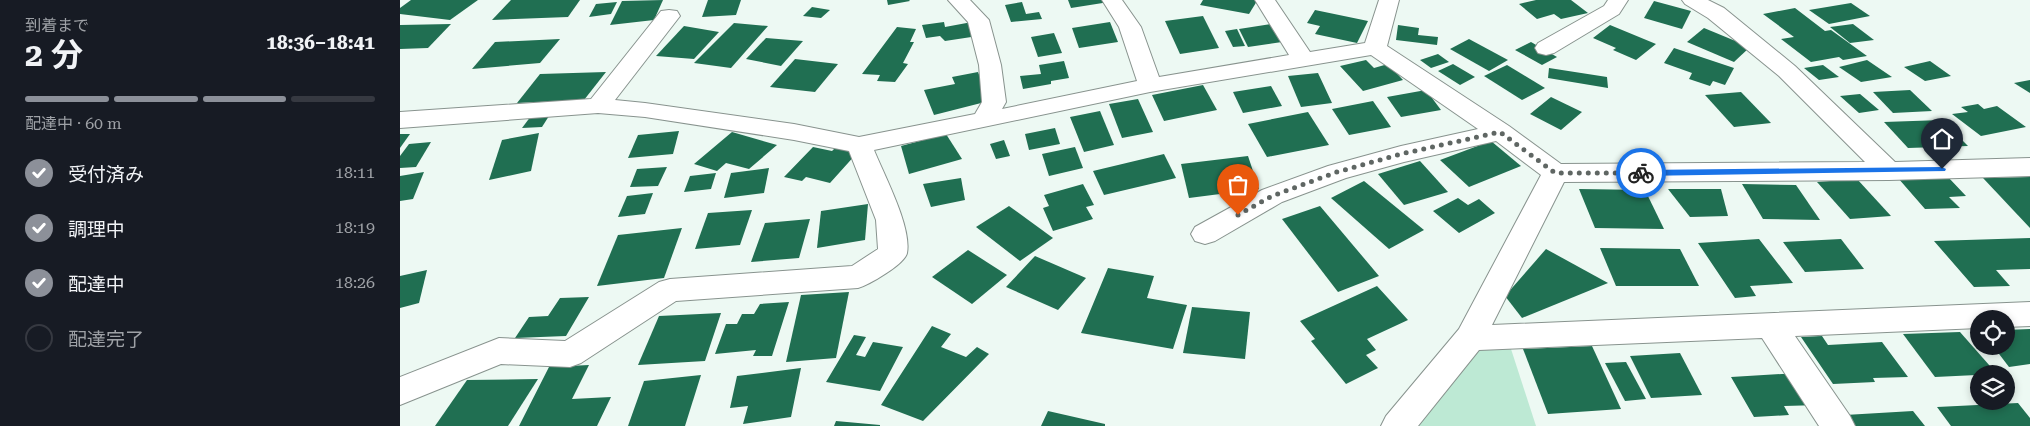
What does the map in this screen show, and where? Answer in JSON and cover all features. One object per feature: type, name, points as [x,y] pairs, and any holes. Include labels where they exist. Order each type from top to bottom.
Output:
[{"type":"street","points":[[958,0],[978,20],[990,65],[994,102],[984,120]]},
{"type":"street","points":[[1112,0],[1130,26],[1150,85]]},
{"type":"street","points":[[1265,0],[1303,59]]},
{"type":"street","points":[[1375,48],[1389,0]]},
{"type":"street","points":[[1546,48],[1612,10],[1618,0]]},
{"type":"street","points":[[1692,0],[1716,13],[1787,71],[1889,171]]},
{"type":"street","points":[[598,106],[669,16]]},
{"type":"street","points":[[400,120],[598,106],[785,130],[858,145],[1150,85],[1375,48],[1500,132],[1555,173],[1889,171],[2030,167]]},
{"type":"street","points":[[1205,234],[1272,196],[1337,172],[1401,154],[1500,132]]},
{"type":"street","points":[[400,391],[499,351],[570,354],[670,290],[858,277],[893,254],[890,220],[858,145]]},
{"type":"street","points":[[1398,426],[1470,338],[1555,173]]},
{"type":"street","points":[[1470,338],[2030,314]]},
{"type":"street","points":[[1770,325],[1838,426]]},
{"type":"green space","points":[[1477,349],[1511,349],[1536,426],[1418,426]]},
{"type":"building","points":[[411,0],[478,0],[450,20],[400,14],[400,8]]},
{"type":"building","points":[[511,0],[580,0],[568,17],[492,20]]},
{"type":"building","points":[[663,0],[654,20],[610,25],[622,1]]},
{"type":"building","points":[[708,0],[741,0],[736,15],[702,17]]},
{"type":"building","points":[[887,0],[909,0],[910,1],[888,5]]},
{"type":"building","points":[[1068,0],[1108,0],[1109,2],[1071,8]]},
{"type":"building","points":[[1203,0],[1257,1],[1249,14],[1200,5]]},
{"type":"building","points":[[1536,0],[1571,0],[1588,13],[1561,19],[1554,14],[1537,19],[1519,4]]},
{"type":"building","points":[[1654,1],[1691,11],[1682,29],[1644,18]]},
{"type":"building","points":[[617,2],[611,14],[589,17],[596,4]]},
{"type":"building","points":[[1022,2],[1026,14],[1039,12],[1042,19],[1011,22],[1005,5]]},
{"type":"building","points":[[1851,3],[1870,16],[1829,24],[1809,10]]},
{"type":"building","points":[[812,7],[830,10],[821,18],[803,16]]},
{"type":"building","points":[[1795,8],[1825,31],[1831,30],[1867,56],[1843,60],[1839,57],[1811,62],[1781,39],[1794,37],[1763,14]]},
{"type":"building","points":[[1315,10],[1368,21],[1357,43],[1315,34],[1320,26],[1307,23]]},
{"type":"building","points":[[1203,16],[1219,48],[1180,54],[1165,21]]},
{"type":"building","points":[[944,22],[945,27],[972,22],[978,36],[945,41],[940,36],[926,38],[922,25]]},
{"type":"building","points":[[1110,22],[1118,42],[1079,48],[1072,28]]},
{"type":"building","points":[[734,23],[768,26],[731,68],[694,63]]},
{"type":"building","points":[[451,24],[428,48],[400,49],[400,25]]},
{"type":"building","points":[[1271,24],[1282,42],[1248,47],[1239,29]]},
{"type":"building","points":[[1853,24],[1874,40],[1850,43],[1830,27]]},
{"type":"building","points":[[1398,25],[1419,28],[1418,35],[1438,37],[1437,45],[1396,40]]},
{"type":"building","points":[[1610,25],[1656,44],[1636,60],[1613,50],[1616,48],[1593,38]]},
{"type":"building","points":[[684,26],[719,32],[694,59],[656,56]]},
{"type":"building","points":[[897,27],[916,29],[910,42],[914,42],[903,63],[908,64],[895,82],[877,81],[880,75],[862,74]]},
{"type":"building","points":[[1704,28],[1750,47],[1734,62],[1687,42]]},
{"type":"building","points":[[1237,29],[1245,46],[1233,47],[1225,31]]},
{"type":"building","points":[[1054,33],[1062,53],[1038,57],[1031,37]]},
{"type":"building","points":[[766,38],[803,41],[781,66],[746,59]]},
{"type":"building","points":[[560,39],[540,63],[472,69],[495,42]]},
{"type":"building","points":[[1469,39],[1508,60],[1489,71],[1450,49]]},
{"type":"building","points":[[1531,42],[1557,57],[1542,65],[1515,50]]},
{"type":"building","points":[[1674,48],[1734,68],[1725,85],[1713,81],[1710,86],[1689,79],[1692,73],[1664,63]]},
{"type":"building","points":[[1438,54],[1449,62],[1431,68],[1420,60]]},
{"type":"building","points":[[795,59],[838,64],[815,92],[770,87]]},
{"type":"building","points":[[1366,60],[1374,68],[1388,64],[1403,80],[1363,91],[1340,66]]},
{"type":"building","points":[[1867,60],[1892,77],[1861,82],[1839,67]]},
{"type":"building","points":[[1064,61],[1069,78],[1051,81],[1051,84],[1023,89],[1020,76],[1041,74],[1039,65]]},
{"type":"building","points":[[1930,61],[1951,76],[1925,81],[1904,67]]},
{"type":"building","points":[[1453,64],[1475,77],[1460,85],[1438,71]]},
{"type":"building","points":[[1507,65],[1545,88],[1522,100],[1484,76]]},
{"type":"building","points":[[1823,65],[1839,77],[1819,80],[1804,68]]},
{"type":"building","points":[[1549,68],[1607,77],[1608,88],[1548,78]]},
{"type":"building","points":[[606,72],[584,100],[517,103],[540,74]]},
{"type":"building","points":[[978,72],[989,101],[934,115],[924,90],[955,84],[952,77]]},
{"type":"building","points":[[1318,73],[1332,103],[1301,107],[1288,76]]},
{"type":"building","points":[[2030,80],[2030,93],[2014,83]]},
{"type":"building","points":[[1203,85],[1217,110],[1164,121],[1152,95]]},
{"type":"building","points":[[1271,86],[1282,106],[1243,113],[1233,92]]},
{"type":"building","points":[[1426,90],[1441,110],[1401,117],[1387,97]]},
{"type":"building","points":[[1910,90],[1932,111],[1893,113],[1873,92]]},
{"type":"building","points":[[1741,92],[1771,123],[1734,127],[1705,95]]},
{"type":"building","points":[[1860,94],[1879,110],[1859,113],[1840,96]]},
{"type":"building","points":[[1551,97],[1582,112],[1561,130],[1530,114]]},
{"type":"building","points":[[1138,99],[1153,132],[1122,138],[1109,104]]},
{"type":"building","points":[[1373,101],[1391,127],[1349,135],[1332,109]]},
{"type":"building","points":[[1978,104],[1984,109],[1997,106],[2026,127],[1981,136],[1952,114],[1968,112],[1961,107]]},
{"type":"building","points":[[1100,111],[1114,145],[1084,152],[1070,117]]},
{"type":"building","points":[[1308,112],[1329,145],[1267,157],[1248,124]]},
{"type":"building","points":[[531,116],[549,116],[542,127],[522,128]]},
{"type":"building","points":[[1942,120],[1968,146],[1908,148],[1884,122]]},
{"type":"building","points":[[1055,128],[1060,144],[1029,150],[1025,134]]},
{"type":"building","points":[[679,131],[673,154],[628,158],[638,135]]},
{"type":"building","points":[[732,132],[777,145],[749,169],[726,163],[717,171],[694,164]]},
{"type":"building","points":[[539,133],[531,171],[489,180],[502,140]]},
{"type":"building","points":[[400,134],[410,134],[400,148]]},
{"type":"building","points":[[946,134],[962,159],[909,174],[901,146]]},
{"type":"building","points":[[1004,140],[1010,156],[996,159],[990,144]]},
{"type":"building","points":[[1491,141],[1521,166],[1469,187],[1440,160]]},
{"type":"building","points":[[431,142],[416,167],[400,168],[400,156],[409,144]]},
{"type":"building","points":[[813,147],[832,151],[835,148],[857,153],[830,183],[806,177],[802,181],[784,177]]},
{"type":"building","points":[[1075,147],[1083,168],[1049,176],[1042,154]]},
{"type":"building","points":[[1164,154],[1176,178],[1104,195],[1093,171]]},
{"type":"building","points":[[1248,156],[1259,189],[1189,198],[1181,164]]},
{"type":"building","points":[[1420,161],[1448,192],[1404,205],[1378,174]]},
{"type":"building","points":[[667,167],[658,186],[630,187],[637,169]]},
{"type":"building","points":[[769,168],[764,193],[724,198],[731,173]]},
{"type":"building","points":[[424,172],[413,199],[400,201],[400,176]]},
{"type":"building","points":[[716,173],[711,189],[684,192],[690,176]]},
{"type":"building","points":[[1948,177],[1966,196],[1949,197],[1960,208],[1925,209],[1898,178]]},
{"type":"building","points":[[2030,177],[2030,228],[1983,178]]},
{"type":"building","points":[[961,178],[965,200],[931,207],[923,184]]},
{"type":"building","points":[[1857,179],[1891,216],[1850,219],[1817,182]]},
{"type":"building","points":[[1364,181],[1424,230],[1389,249],[1331,198]]},
{"type":"building","points":[[1083,184],[1094,205],[1086,207],[1093,219],[1053,231],[1043,208],[1049,206],[1044,195]]},
{"type":"building","points":[[1742,184],[1796,185],[1820,220],[1763,219]]},
{"type":"building","points":[[1579,189],[1645,190],[1664,229],[1595,228]]},
{"type":"building","points":[[1668,189],[1721,189],[1728,216],[1690,217]]},
{"type":"building","points":[[653,193],[645,214],[618,217],[627,196]]},
{"type":"building","points":[[1458,198],[1468,205],[1479,199],[1495,213],[1459,233],[1433,211]]},
{"type":"building","points":[[868,204],[865,240],[817,248],[821,211]]},
{"type":"building","points":[[1009,206],[1053,238],[1020,261],[976,227]]},
{"type":"building","points":[[1320,206],[1379,276],[1338,292],[1282,219]]},
{"type":"building","points":[[752,210],[740,245],[695,249],[708,213]]},
{"type":"building","points":[[810,219],[799,258],[751,262],[765,223]]},
{"type":"building","points":[[682,228],[664,278],[597,286],[618,235]]},
{"type":"building","points":[[2030,238],[2030,269],[1996,270],[2010,286],[1974,287],[1934,241]]},
{"type":"building","points":[[1759,239],[1793,283],[1750,286],[1756,296],[1735,298],[1698,243]]},
{"type":"building","points":[[1841,239],[1864,269],[1805,272],[1783,242]]},
{"type":"building","points":[[1600,248],[1680,249],[1699,286],[1616,286]]},
{"type":"building","points":[[1546,249],[1608,283],[1522,318],[1505,296]]},
{"type":"building","points":[[968,250],[1007,275],[972,304],[932,277]]},
{"type":"building","points":[[1035,256],[1086,278],[1058,310],[1006,287]]},
{"type":"building","points":[[1108,268],[1154,276],[1147,298],[1187,305],[1173,349],[1081,333]]},
{"type":"building","points":[[427,270],[419,303],[400,308],[400,276]]},
{"type":"building","points":[[1377,286],[1408,320],[1367,339],[1376,350],[1366,355],[1378,368],[1346,384],[1311,341],[1315,339],[1300,321]]},
{"type":"building","points":[[849,292],[836,358],[786,362],[801,295]]},
{"type":"building","points":[[589,297],[566,336],[515,338],[529,317],[548,316],[560,298]]},
{"type":"building","points":[[789,302],[772,356],[753,356],[756,350],[715,354],[726,324],[737,324],[742,314],[754,314],[760,304]]},
{"type":"building","points":[[1192,307],[1250,312],[1245,359],[1183,353]]},
{"type":"building","points":[[721,313],[705,361],[638,365],[659,316]]},
{"type":"building","points":[[932,326],[951,334],[941,347],[966,357],[977,347],[989,354],[923,421],[881,405]]},
{"type":"building","points":[[2030,329],[2030,364],[2007,365],[2000,355],[2015,355],[2015,330]]},
{"type":"building","points":[[1960,332],[1970,343],[1970,355],[1980,355],[1989,365],[1970,365],[1970,375],[1935,377],[1903,334]]},
{"type":"building","points":[[854,335],[866,337],[856,355],[865,357],[873,342],[903,347],[880,391],[826,382]]},
{"type":"building","points":[[1822,336],[1828,345],[1882,342],[1908,377],[1873,378],[1875,382],[1833,384],[1801,337]]},
{"type":"building","points":[[1592,346],[1621,409],[1548,414],[1523,349]]},
{"type":"building","points":[[1680,353],[1702,395],[1651,398],[1630,356]]},
{"type":"building","points":[[1626,362],[1646,399],[1625,401],[1605,363]]},
{"type":"building","points":[[589,365],[572,399],[611,397],[597,426],[519,426],[549,367]]},
{"type":"building","points":[[801,368],[791,417],[743,424],[748,406],[730,408],[737,376]]},
{"type":"building","points":[[1799,373],[1820,405],[1784,406],[1789,415],[1754,417],[1731,377]]},
{"type":"building","points":[[701,375],[685,426],[628,426],[644,381]]},
{"type":"building","points":[[538,379],[508,426],[435,426],[467,380]]},
{"type":"building","points":[[2015,403],[2018,403],[2030,418],[2030,426],[1951,426],[1937,407],[1970,405],[1970,410],[2015,410]]},
{"type":"building","points":[[1048,411],[1105,424],[1105,426],[1041,426]]},
{"type":"building","points":[[1913,411],[1925,426],[1852,426],[1845,415]]},
{"type":"building","points":[[836,421],[880,425],[880,426],[834,426]]},
{"type":"way so far","points":[[1238,215],[1272,196],[1337,172],[1401,154],[1500,132],[1555,173],[1641,173]]},
{"type":"route","points":[[1641,173],[1942,169]]}]
